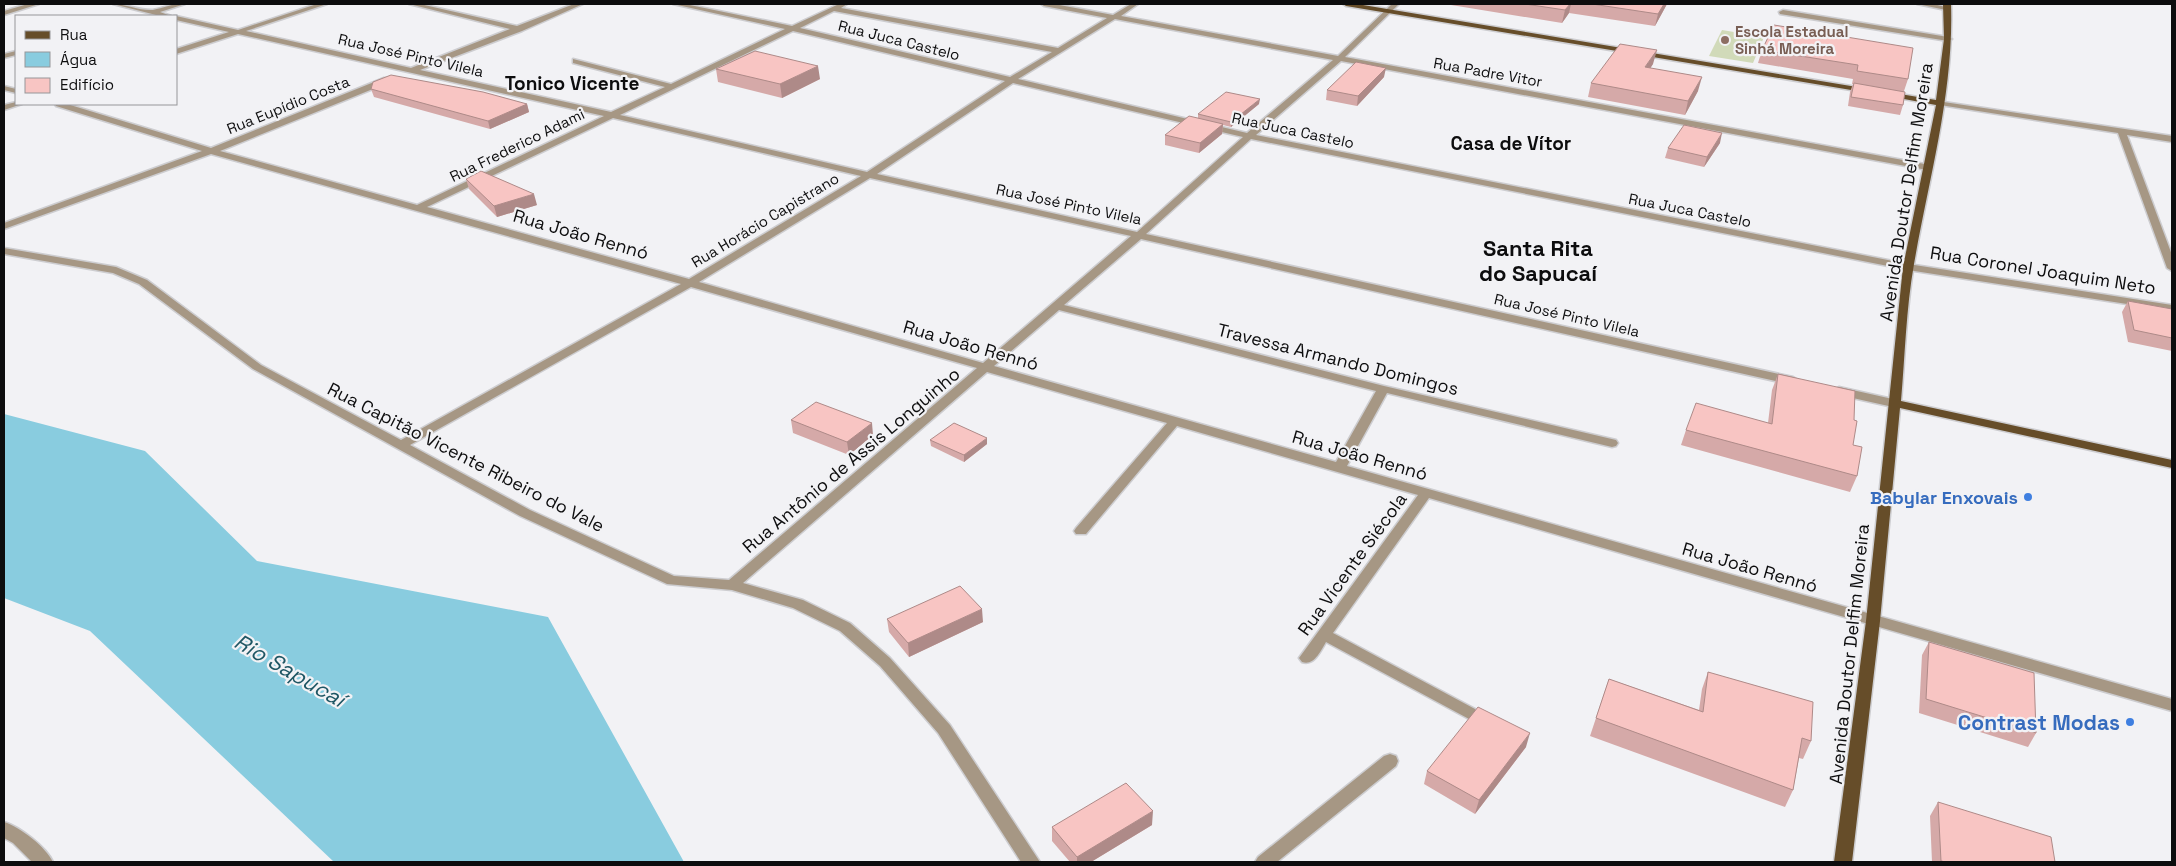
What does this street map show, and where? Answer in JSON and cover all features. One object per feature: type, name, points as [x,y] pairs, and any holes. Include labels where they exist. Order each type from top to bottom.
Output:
[{"type":"main road","points":[[1346,4],[1392,7],[1940,103]]},
{"type":"main road","name":"Avenida Doutor Delfim Moreira","points":[[1843,862],[1872,620],[1908,267],[1940,103],[1948,39],[1947,6]]},
{"type":"main road","points":[[1893,403],[2172,464]]},
{"type":"street","points":[[4,13],[35,4]]},
{"type":"street","points":[[116,4],[162,15]]},
{"type":"street","points":[[143,15],[181,4]]},
{"type":"street","points":[[178,51],[323,4]]},
{"type":"street","points":[[412,4],[519,29]]},
{"type":"street","name":"Rua Eupídio Costa","points":[[4,226],[211,151],[580,4]]},
{"type":"street","name":"Rua Juca Castelo","points":[[676,4],[790,28],[1249,136],[1908,267]]},
{"type":"street","name":"Rua Frederico Adami","points":[[420,207],[790,28],[844,4]]},
{"type":"street","name":"Rua Padre Vitor","points":[[1044,4],[1927,167]]},
{"type":"street","name":"Rua Horácio Capistrano","points":[[400,446],[690,283],[869,175],[1010,81],[1135,4]]},
{"type":"street","points":[[1921,4],[1947,6]]},
{"type":"street","name":"Rua Antônio de Assis Longuinho","points":[[732,585],[1139,235],[1249,136],[1339,59],[1392,7]]},
{"type":"street","points":[[832,9],[1059,51]]},
{"type":"street","points":[[1783,12],[1948,39]]},
{"type":"street","name":"Rua José Pinto Vilela","points":[[178,18],[1806,384]]},
{"type":"street","points":[[576,61],[671,86]]},
{"type":"street","points":[[1940,103],[2172,139]]},
{"type":"street","name":"Rua João Rennó","points":[[62,105],[211,151],[420,207],[690,283],[2172,705]]},
{"type":"street","points":[[2122,132],[2172,268]]},
{"type":"street","name":"Rua Capitão Vicente Ribeiro do Vale","points":[[4,250],[116,270],[143,282],[162,298],[258,367],[525,513],[672,581],[732,585],[798,604],[845,627],[885,662],[944,730],[1031,862]]},
{"type":"street","name":"Rua Coronel Joaquim Neto","points":[[1908,267],[2172,308]]},
{"type":"street","name":"Travessa Armando Domingos","points":[[1056,306],[1383,389],[1612,442]]},
{"type":"street","points":[[1825,388],[1893,403]]},
{"type":"street","points":[[1340,467],[1383,389]]},
{"type":"street","points":[[1081,531],[1174,422]]},
{"type":"street","name":"Rua Vicente Siécola","points":[[1307,658],[1428,492]]},
{"type":"street","points":[[1323,634],[1468,713]]},
{"type":"street","points":[[1264,862],[1390,762]]},
{"type":"street","points":[[4,829],[19,838],[44,862]]},
{"type":"green space","points":[[1722,30],[1764,37],[1753,63],[1709,56]]},
{"type":"water","name":"Rio Sapucaí","points":[[4,414],[145,451],[257,561],[548,617],[684,862],[334,862],[90,631],[4,598]]},
{"type":"building","points":[[1525,4],[1570,4],[1565,10]]},
{"type":"building","points":[[1592,4],[1664,4],[1658,14]]},
{"type":"building","points":[[1774,25],[1913,48],[1908,79],[1857,71],[1858,65],[1762,50]]},
{"type":"building","points":[[1620,44],[1657,50],[1645,67],[1702,77],[1688,101],[1591,83]]},
{"type":"building","points":[[755,51],[818,66],[780,84],[716,69]]},
{"type":"building","points":[[1356,62],[1386,68],[1358,96],[1327,90]]},
{"type":"building","points":[[391,75],[483,92],[527,104],[488,121],[371,89],[373,82]]},
{"type":"building","points":[[1854,83],[1905,92],[1903,105],[1851,97]]},
{"type":"building","points":[[1226,92],[1260,99],[1231,122],[1198,114]]},
{"type":"building","points":[[1189,116],[1223,124],[1200,143],[1165,135]]},
{"type":"building","points":[[1684,125],[1722,133],[1707,157],[1668,148]]},
{"type":"building","points":[[481,171],[534,194],[494,206],[466,179]]},
{"type":"building","points":[[2128,301],[2172,309],[2172,338],[2134,330]]},
{"type":"building","points":[[1778,374],[1855,391],[1854,420],[1857,421],[1853,445],[1862,447],[1857,476],[1686,430],[1696,403],[1772,424]]},
{"type":"building","points":[[816,402],[872,423],[847,442],[791,420]]},
{"type":"building","points":[[954,423],[987,438],[964,455],[930,440]]},
{"type":"building","points":[[960,586],[982,609],[908,643],[887,619]]},
{"type":"building","points":[[1929,642],[2034,673],[2036,733],[1926,699]]},
{"type":"building","points":[[1708,672],[1813,702],[1811,741],[1802,738],[1793,790],[1596,718],[1609,679],[1703,712]]},
{"type":"building","points":[[1478,707],[1530,733],[1479,800],[1427,771]]},
{"type":"building","points":[[1126,783],[1153,811],[1077,857],[1052,827]]},
{"type":"building","points":[[1938,802],[2051,837],[2055,862],[1941,861]]},
{"type":"place","name":"Escola Estadual Sinhá Moreira","points":[[1725,40]]},
{"type":"place","name":"Babylar Enxovais","points":[[2028,497]]},
{"type":"place","name":"Contrast Modas","points":[[2130,722]]},
{"type":"district","name":"Tonico Vicente","points":[[572,83]]},
{"type":"district","name":"Casa de Vítor","points":[[1511,143]]},
{"type":"district","name":"Santa Rita do Sapucaí","points":[[1538,260]]}]
